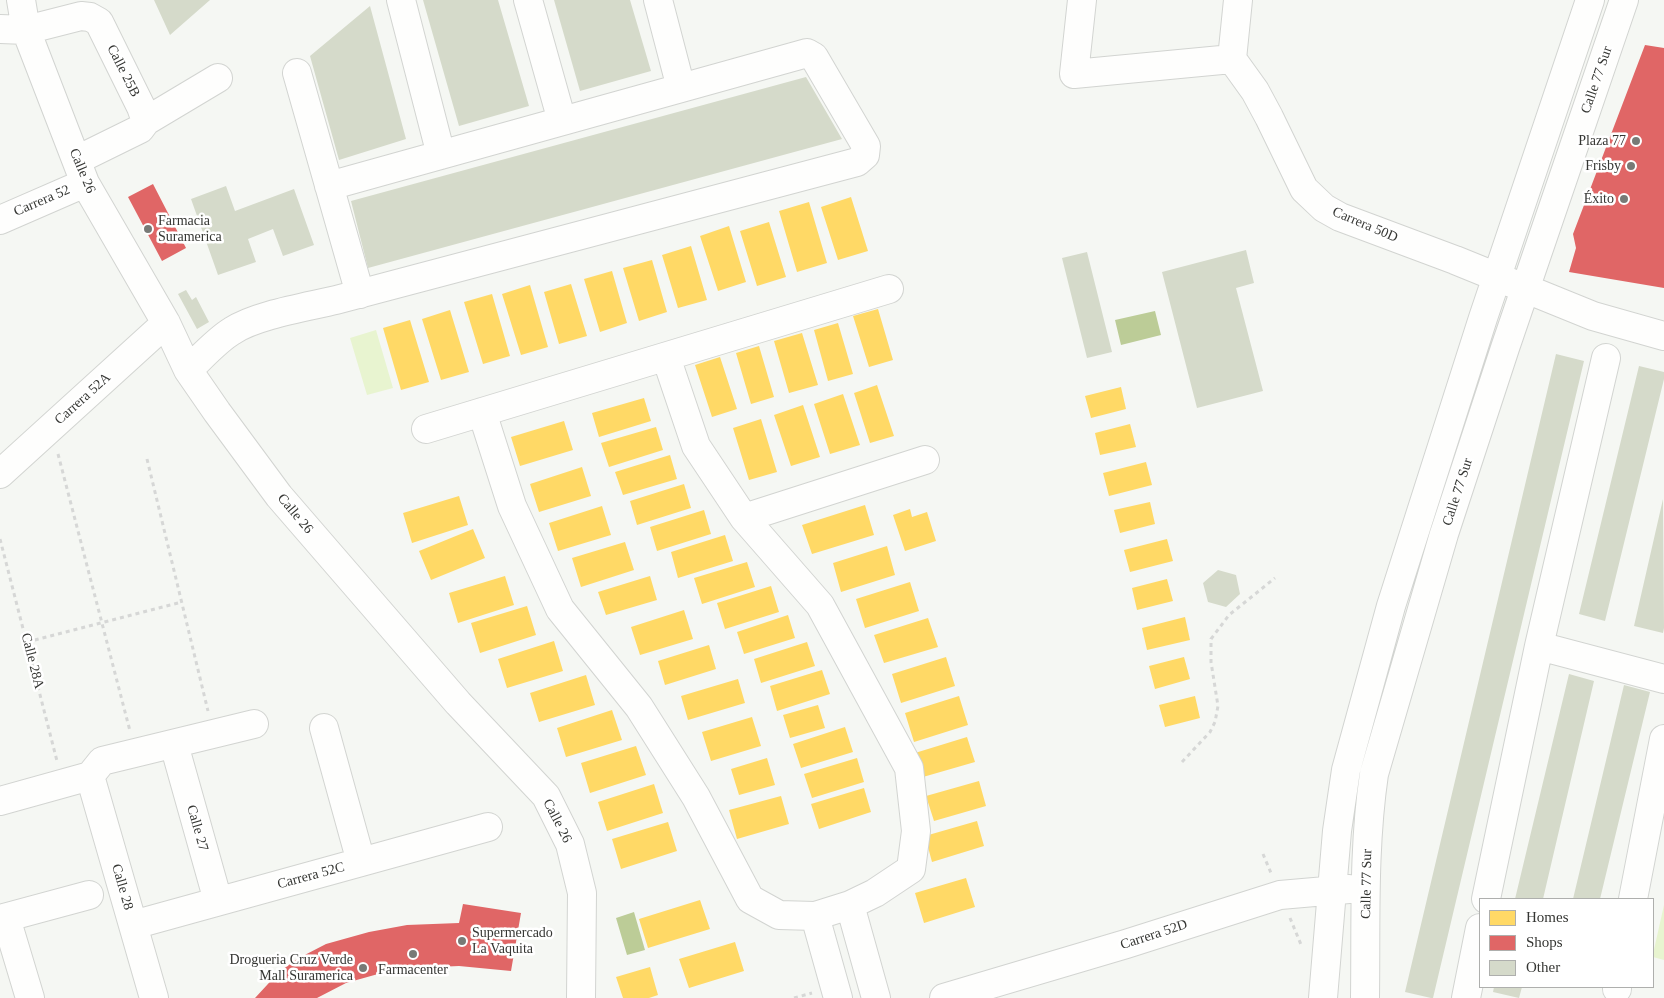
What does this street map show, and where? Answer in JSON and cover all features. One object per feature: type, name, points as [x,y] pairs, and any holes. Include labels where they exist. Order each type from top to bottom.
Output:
[{"type":"street","name":"Calle 26","points":[[21,0],[13,29],[81,171],[166,323],[188,370],[279,496],[458,703],[546,796],[570,844],[582,894],[581,998]]},
{"type":"street","points":[[401,0],[441,155]]},
{"type":"street","points":[[528,0],[562,121]]},
{"type":"street","points":[[658,0],[681,88]]},
{"type":"street","points":[[1082,0],[1074,74],[1232,59],[1238,0]]},
{"type":"street","name":"Calle 77 Sur","points":[[1324,998],[1337,831],[1346,770],[1391,606],[1496,278],[1590,0]]},
{"type":"street","name":"Calle 77 Sur","points":[[1365,998],[1368,820],[1374,774],[1444,534],[1624,0]]},
{"type":"street","name":"Calle 25B","points":[[13,29],[81,16],[90,17],[98,22],[141,107],[143,125]]},
{"type":"street","points":[[188,370],[231,331],[246,323],[848,165],[857,162],[865,155],[866,146],[814,57],[806,53],[330,186]]},
{"type":"street","name":"Carrera 50D","points":[[1232,59],[1255,91],[1304,189],[1324,208],[1340,217],[1455,260],[1592,316],[1664,336]]},
{"type":"street","points":[[297,73],[360,294]]},
{"type":"street","name":"Carrera 52","points":[[0,220],[81,171],[143,125],[218,78]]},
{"type":"street","points":[[426,429],[888,289]]},
{"type":"street","name":"Carrera 52A","points":[[0,474],[166,323]]},
{"type":"street","points":[[482,412],[512,506],[560,609],[639,706],[696,797],[750,899],[779,915],[815,916],[850,905],[875,893],[911,869],[916,830],[909,768],[820,606],[744,518],[696,446],[666,357]]},
{"type":"street","points":[[1486,898],[1539,646],[1606,358]]},
{"type":"street","points":[[744,518],[925,460]]},
{"type":"street","points":[[1539,646],[1664,679]]},
{"type":"street","points":[[0,801],[90,776],[102,762],[254,724]]},
{"type":"street","points":[[324,728],[362,862]]},
{"type":"street","points":[[1633,898],[1664,739]]},
{"type":"street","name":"Calle 27","points":[[177,755],[218,901]]},
{"type":"street","name":"Calle 28","points":[[90,776],[154,998]]},
{"type":"street","name":"Carrera 52C","points":[[134,925],[488,826]]},
{"type":"street","name":"Carrera 52D","points":[[944,998],[1126,944],[1280,894],[1333,889],[1366,889]]},
{"type":"street","points":[[30,998],[3,918],[89,895]]},
{"type":"street","points":[[850,905],[876,998]]},
{"type":"street","points":[[815,916],[838,998]]},
{"type":"street","points":[[1466,998],[1479,933]]},
{"type":"path","points":[[51,428],[136,753]]},
{"type":"path","points":[[147,458],[214,734]]},
{"type":"path","name":"Calle 28A","points":[[0,539],[63,784]]},
{"type":"path","points":[[1182,762],[1210,732],[1215,722],[1218,706],[1211,662],[1211,638],[1229,615],[1275,578]]},
{"type":"path","points":[[27,642],[182,602]]},
{"type":"shaded area","points":[[1155,311],[1161,335],[1121,345],[1115,320]]},
{"type":"shaded area","points":[[376,330],[393,388],[367,395],[350,338]]},
{"type":"shaded area","points":[[1664,905],[1664,960],[1654,957]]},
{"type":"shaded area","points":[[634,912],[645,950],[627,955],[616,918]]},
{"type":"building: Homes","points":[[851,197],[868,251],[838,260],[821,207]]},
{"type":"building: Homes","points":[[809,202],[827,263],[797,272],[779,211]]},
{"type":"building: Homes","points":[[769,222],[786,277],[757,286],[740,231]]},
{"type":"building: Homes","points":[[729,226],[746,282],[718,291],[700,236]]},
{"type":"building: Homes","points":[[691,246],[707,300],[678,308],[662,255]]},
{"type":"building: Homes","points":[[652,260],[667,312],[639,321],[623,268]]},
{"type":"building: Homes","points":[[612,271],[627,323],[600,332],[584,279]]},
{"type":"building: Homes","points":[[571,284],[587,336],[559,344],[544,292]]},
{"type":"building: Homes","points":[[530,285],[548,347],[521,355],[502,294]]},
{"type":"building: Homes","points":[[492,294],[510,356],[483,364],[464,302]]},
{"type":"building: Homes","points":[[878,309],[893,360],[869,367],[853,316]]},
{"type":"building: Homes","points":[[450,310],[469,372],[441,380],[422,319]]},
{"type":"building: Homes","points":[[410,320],[429,382],[401,390],[383,328]]},
{"type":"building: Homes","points":[[838,323],[853,374],[828,381],[814,330]]},
{"type":"building: Homes","points":[[802,333],[818,385],[789,393],[774,341]]},
{"type":"building: Homes","points":[[759,346],[774,397],[751,404],[736,353]]},
{"type":"building: Homes","points":[[720,357],[737,409],[712,417],[695,365]]},
{"type":"building: Homes","points":[[877,385],[894,436],[870,443],[854,393]]},
{"type":"building: Homes","points":[[1121,387],[1126,409],[1091,418],[1085,396]]},
{"type":"building: Homes","points":[[843,394],[860,445],[830,454],[814,404]]},
{"type":"building: Homes","points":[[644,398],[651,421],[599,437],[592,413]]},
{"type":"building: Homes","points":[[803,405],[820,457],[791,466],[774,415]]},
{"type":"building: Homes","points":[[761,419],[777,472],[749,480],[733,428]]},
{"type":"building: Homes","points":[[564,421],[573,450],[520,466],[511,437]]},
{"type":"building: Homes","points":[[1130,424],[1136,447],[1100,455],[1095,433]]},
{"type":"building: Homes","points":[[656,427],[663,450],[609,467],[601,443]]},
{"type":"building: Homes","points":[[670,455],[677,479],[623,495],[615,472]]},
{"type":"building: Homes","points":[[1146,462],[1152,485],[1109,496],[1103,473]]},
{"type":"building: Homes","points":[[582,467],[591,496],[539,512],[530,484]]},
{"type":"building: Homes","points":[[684,484],[691,508],[637,525],[630,501]]},
{"type":"building: Homes","points":[[459,496],[468,525],[412,543],[403,513]]},
{"type":"building: Homes","points":[[1150,502],[1155,524],[1120,533],[1114,510]]},
{"type":"building: Homes","points":[[865,505],[874,535],[812,554],[802,525]]},
{"type":"building: Homes","points":[[602,506],[611,535],[558,551],[549,523]]},
{"type":"building: Homes","points":[[910,509],[912,517],[927,512],[936,541],[905,551],[893,515]]},
{"type":"building: Homes","points":[[704,510],[711,534],[657,551],[650,527]]},
{"type":"building: Homes","points":[[473,529],[485,558],[431,580],[419,551]]},
{"type":"building: Homes","points":[[725,535],[733,561],[678,578],[671,552]]},
{"type":"building: Homes","points":[[1167,539],[1173,561],[1130,572],[1124,550]]},
{"type":"building: Homes","points":[[625,542],[634,570],[581,587],[572,558]]},
{"type":"building: Homes","points":[[887,546],[895,575],[841,592],[833,563]]},
{"type":"building: Homes","points":[[747,562],[755,587],[702,604],[694,578]]},
{"type":"building: Homes","points":[[505,576],[514,605],[458,623],[449,593]]},
{"type":"building: Homes","points":[[650,576],[657,600],[606,615],[598,592]]},
{"type":"building: Homes","points":[[1167,579],[1173,601],[1137,610],[1132,588]]},
{"type":"building: Homes","points":[[910,582],[919,611],[865,628],[856,599]]},
{"type":"building: Homes","points":[[771,586],[779,612],[725,629],[717,603]]},
{"type":"building: Homes","points":[[527,606],[536,635],[480,653],[471,623]]},
{"type":"building: Homes","points":[[684,610],[693,639],[640,655],[631,627]]},
{"type":"building: Homes","points":[[788,615],[795,638],[744,654],[737,632]]},
{"type":"building: Homes","points":[[1185,617],[1190,640],[1147,650],[1142,628]]},
{"type":"building: Homes","points":[[928,618],[938,647],[884,663],[874,635]]},
{"type":"building: Homes","points":[[554,641],[563,671],[507,688],[498,659]]},
{"type":"building: Homes","points":[[807,642],[815,666],[761,683],[754,659]]},
{"type":"building: Homes","points":[[709,645],[716,669],[665,685],[658,661]]},
{"type":"building: Homes","points":[[946,657],[955,686],[901,703],[892,674]]},
{"type":"building: Homes","points":[[1184,657],[1190,679],[1155,689],[1149,666]]},
{"type":"building: Homes","points":[[822,670],[830,694],[777,711],[770,686]]},
{"type":"building: Homes","points":[[586,675],[595,705],[539,722],[530,693]]},
{"type":"building: Homes","points":[[738,679],[745,703],[688,720],[681,696]]},
{"type":"building: Homes","points":[[959,696],[968,725],[914,742],[905,713]]},
{"type":"building: Homes","points":[[1195,696],[1200,718],[1165,727],[1159,705]]},
{"type":"building: Homes","points":[[818,705],[825,728],[790,738],[783,715]]},
{"type":"building: Homes","points":[[612,710],[622,740],[566,757],[557,728]]},
{"type":"building: Homes","points":[[752,717],[761,746],[711,761],[702,732]]},
{"type":"building: Homes","points":[[845,727],[853,752],[801,768],[793,744]]},
{"type":"building: Homes","points":[[967,737],[975,762],[923,777],[915,753]]},
{"type":"building: Homes","points":[[636,746],[646,775],[590,793],[581,763]]},
{"type":"building: Homes","points":[[767,758],[775,785],[739,795],[731,769]]},
{"type":"building: Homes","points":[[857,758],[864,782],[812,798],[804,774]]},
{"type":"building: Homes","points":[[979,781],[986,806],[934,821],[926,796]]},
{"type":"building: Homes","points":[[654,784],[663,813],[607,831],[598,802]]},
{"type":"building: Homes","points":[[864,788],[871,812],[819,829],[811,804]]},
{"type":"building: Homes","points":[[781,796],[789,824],[737,839],[729,810]]},
{"type":"building: Homes","points":[[977,821],[984,846],[932,862],[925,836]]},
{"type":"building: Homes","points":[[668,822],[677,851],[621,869],[612,839]]},
{"type":"building: Homes","points":[[966,878],[975,907],[924,923],[915,893]]},
{"type":"building: Homes","points":[[700,900],[710,929],[648,948],[639,919]]},
{"type":"building: Homes","points":[[735,942],[744,971],[689,988],[679,959]]},
{"type":"building: Homes","points":[[650,967],[658,995],[649,998],[623,998],[616,977]]},
{"type":"building: Shops","name":"Plaza 77","points":[[1645,45],[1664,48],[1664,288],[1569,272],[1576,248],[1573,234]]},
{"type":"building: Shops","points":[[153,184],[186,248],[162,261],[128,197]]},
{"type":"building: Shops","points":[[463,904],[521,913],[511,971],[459,966],[414,968],[378,974],[346,983],[317,998],[255,998],[279,972],[297,959],[326,944],[369,932],[407,925],[459,923]]},
{"type":"building: Other","points":[[154,0],[210,0],[170,35]]},
{"type":"building: Other","points":[[423,0],[498,0],[529,106],[459,126]]},
{"type":"building: Other","points":[[554,0],[630,0],[651,71],[580,91]]},
{"type":"building: Other","points":[[370,6],[406,139],[339,160],[310,56]]},
{"type":"building: Other","points":[[806,77],[842,139],[368,268],[351,201]]},
{"type":"building: Other","points":[[226,186],[235,211],[294,189],[314,245],[283,256],[273,229],[248,239],[256,262],[218,275],[191,199]]},
{"type":"building: Other","points":[[1246,250],[1254,283],[1236,288],[1263,391],[1197,408],[1162,272]]},
{"type":"building: Other","points":[[1087,252],[1112,352],[1087,358],[1062,258]]},
{"type":"building: Other","points":[[186,290],[192,300],[196,297],[209,322],[197,329],[178,294]]},
{"type":"building: Other","points":[[1556,354],[1584,361],[1433,998],[1431,998],[1405,992]]},
{"type":"building: Other","points":[[1639,366],[1664,372],[1664,379],[1605,621],[1579,614]]},
{"type":"building: Other","points":[[1663,499],[1664,628],[1663,633],[1634,626]]},
{"type":"building: Other","points":[[1218,570],[1236,575],[1240,594],[1226,607],[1208,602],[1203,583]]},
{"type":"building: Other","points":[[1569,674],[1594,681],[1543,898],[1515,898]]},
{"type":"building: Other","points":[[1624,685],[1650,692],[1600,898],[1573,898]]},
{"type":"building: Other","points":[[1494,988],[1522,988],[1519,998],[1493,992]]},
{"type":"place","name":"Plaza 77","points":[[1636,141]]},
{"type":"place","name":"Frisby","points":[[1631,166]]},
{"type":"place","name":"Éxito","points":[[1624,199]]},
{"type":"place","name":"Farmacia Suramerica","points":[[148,229]]},
{"type":"place","name":"Supermercado La Vaquita","points":[[462,941]]},
{"type":"place","name":"Farmacenter","points":[[413,954]]},
{"type":"place","name":"Drogueria Cruz Verde Mall Suramerica","points":[[363,968]]}]
